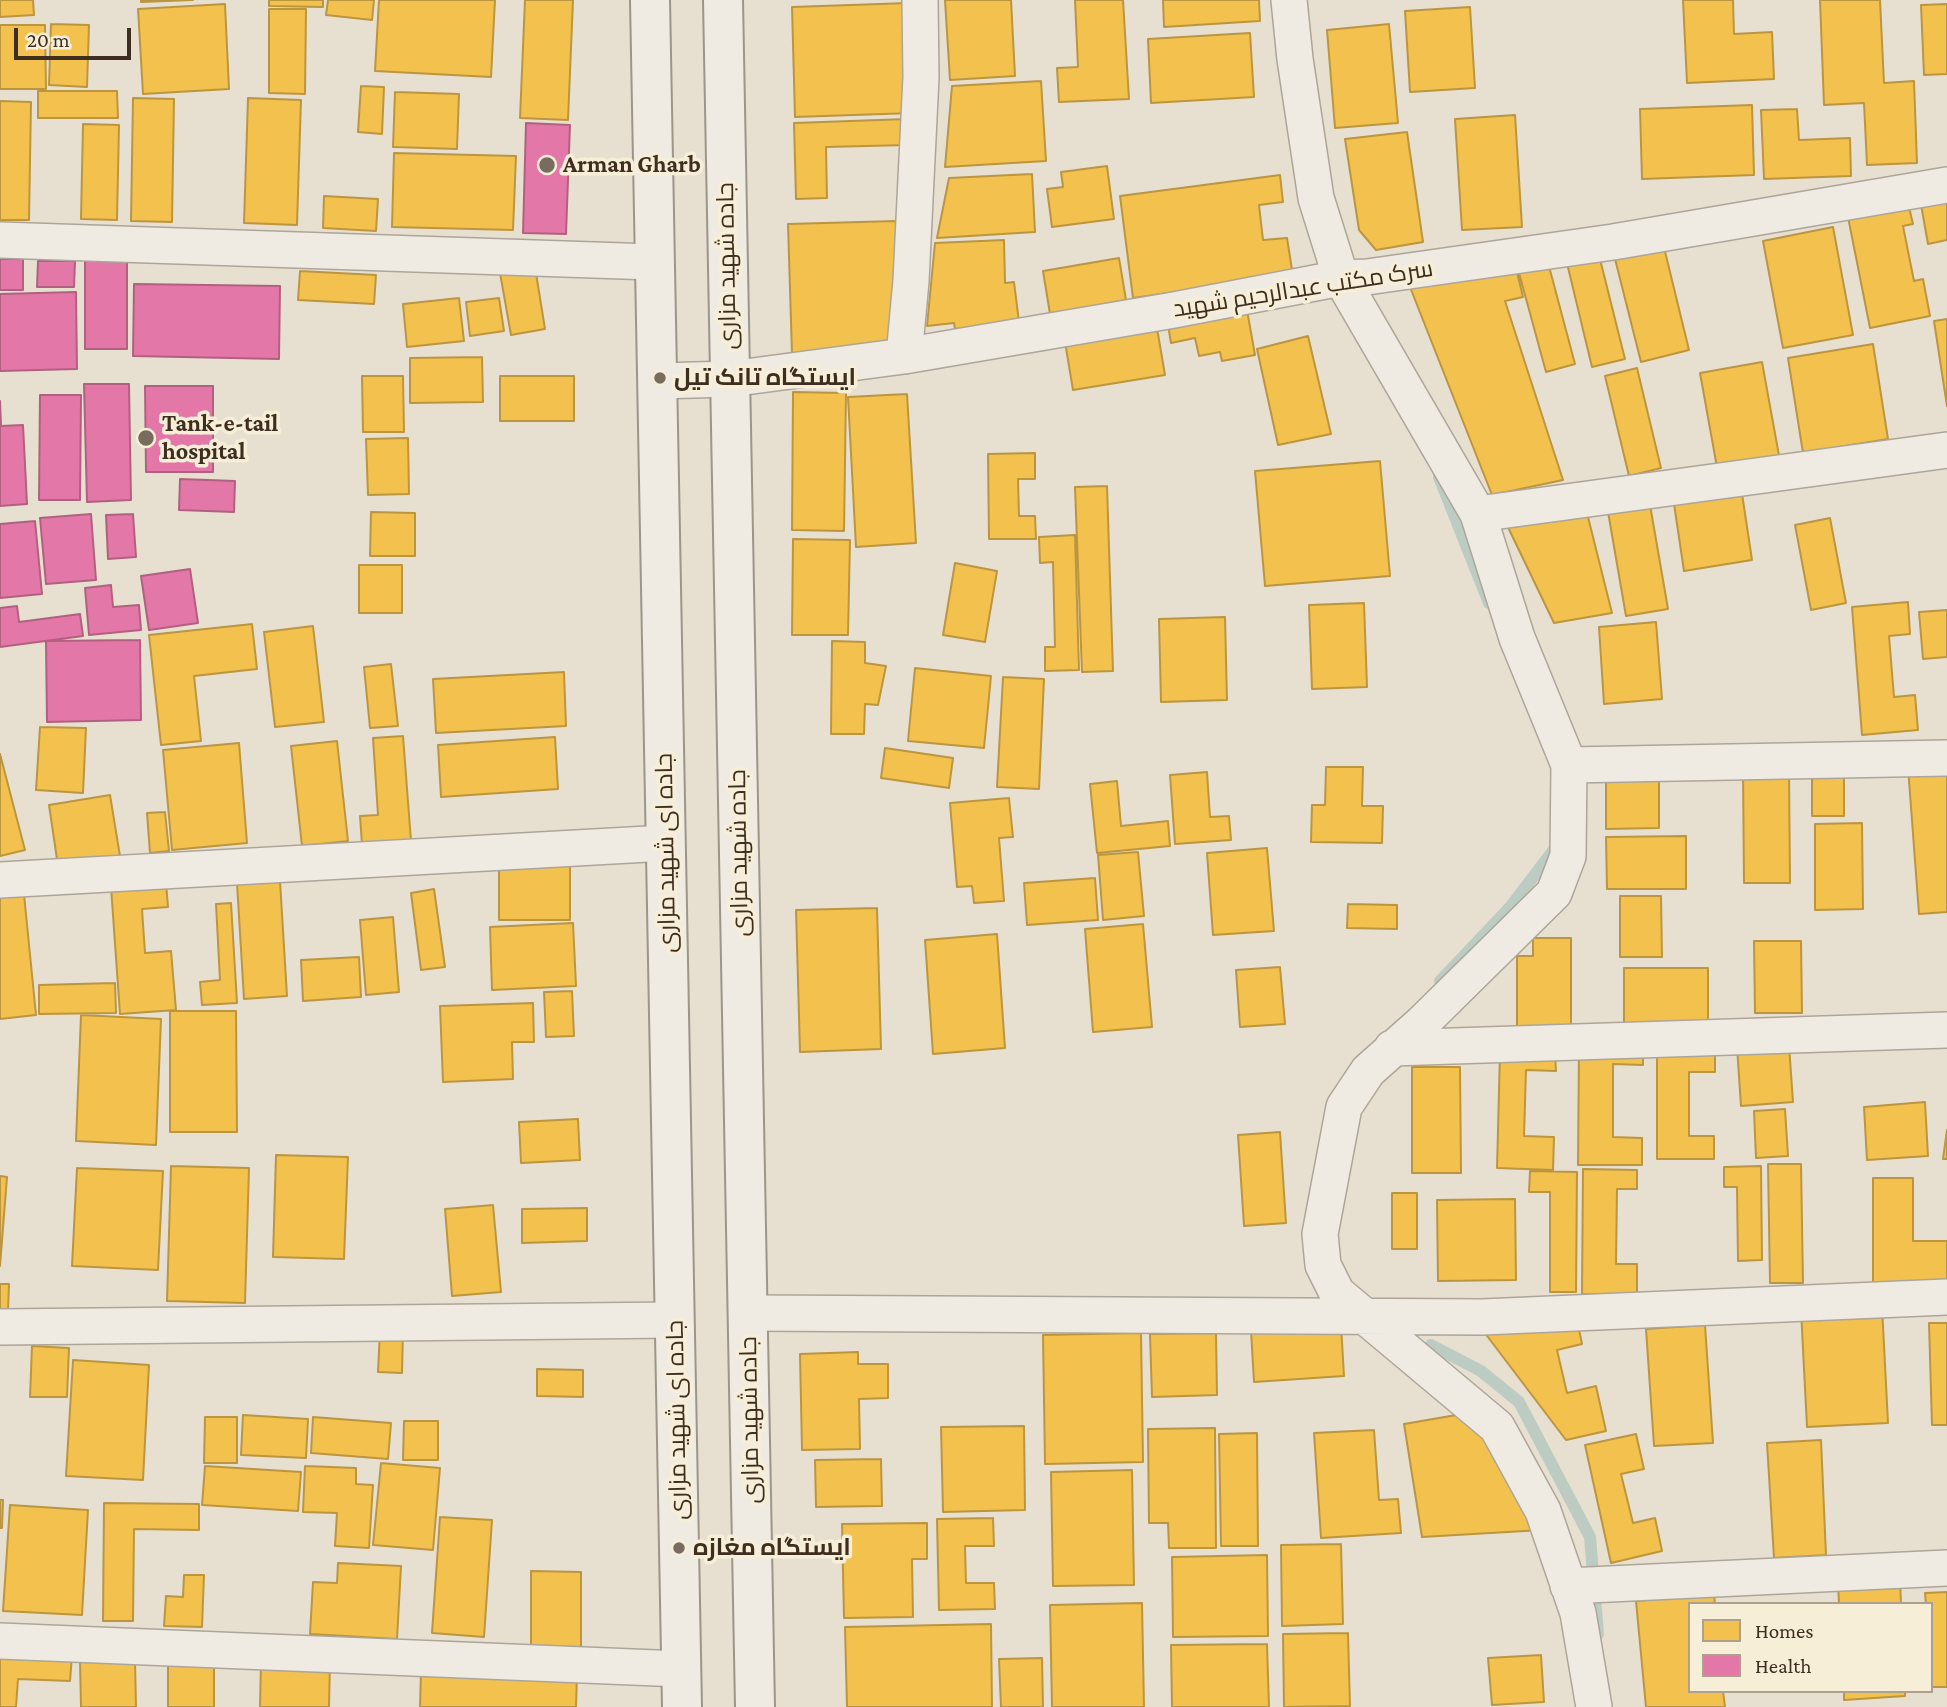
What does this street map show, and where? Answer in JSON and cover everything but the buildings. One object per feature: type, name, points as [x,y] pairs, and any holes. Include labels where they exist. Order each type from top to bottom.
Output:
[{"type":"main road","name":"جاده ای شهید مزاری","points":[[650,0],[682,1707]]},
{"type":"main road","name":"جاده شهید مزاری","points":[[723,0],[726,284],[755,1707]]},
{"type":"street","points":[[904,356],[911,281],[921,77],[920,0]]},
{"type":"street","points":[[1289,0],[1316,198],[1341,278],[1478,514],[1517,638],[1569,765],[1568,856],[1554,893],[1432,1013],[1368,1071],[1344,1108],[1320,1234],[1323,1265],[1337,1293],[1497,1427],[1543,1511],[1578,1613],[1594,1707]]},
{"type":"street","name":"سرک مکتب عبدالرحیم شهید","points":[[658,381],[730,379],[904,356],[1174,310],[1341,278],[1367,277],[1613,242],[1947,185]]},
{"type":"street","points":[[0,240],[653,262]]},
{"type":"street","points":[[1478,514],[1947,450]]},
{"type":"street","points":[[1569,765],[1947,758]]},
{"type":"street","points":[[0,880],[666,843]]},
{"type":"street","points":[[1392,1048],[1947,1030]]},
{"type":"street","points":[[748,1313],[1482,1317],[1947,1297]]},
{"type":"street","points":[[0,1327],[675,1320]]},
{"type":"street","points":[[1568,1586],[1947,1568]]},
{"type":"street","points":[[0,1641],[681,1669]]},
{"type":"waterway","points":[[1439,477],[1489,603]]},
{"type":"waterway","points":[[1440,981],[1511,906],[1556,847]]},
{"type":"waterway","points":[[1431,1345],[1481,1371],[1519,1402],[1590,1537],[1598,1634]]},
{"type":"place","name":"Arman Gharb","points":[[547,165]]},
{"type":"place","name":"ایستگاه تانک تیل","points":[[660,378]]},
{"type":"place","name":"Tank-e-tail hospital","points":[[146,438]]},
{"type":"place","name":"ایستگاه مغازه","points":[[679,1548]]}]
